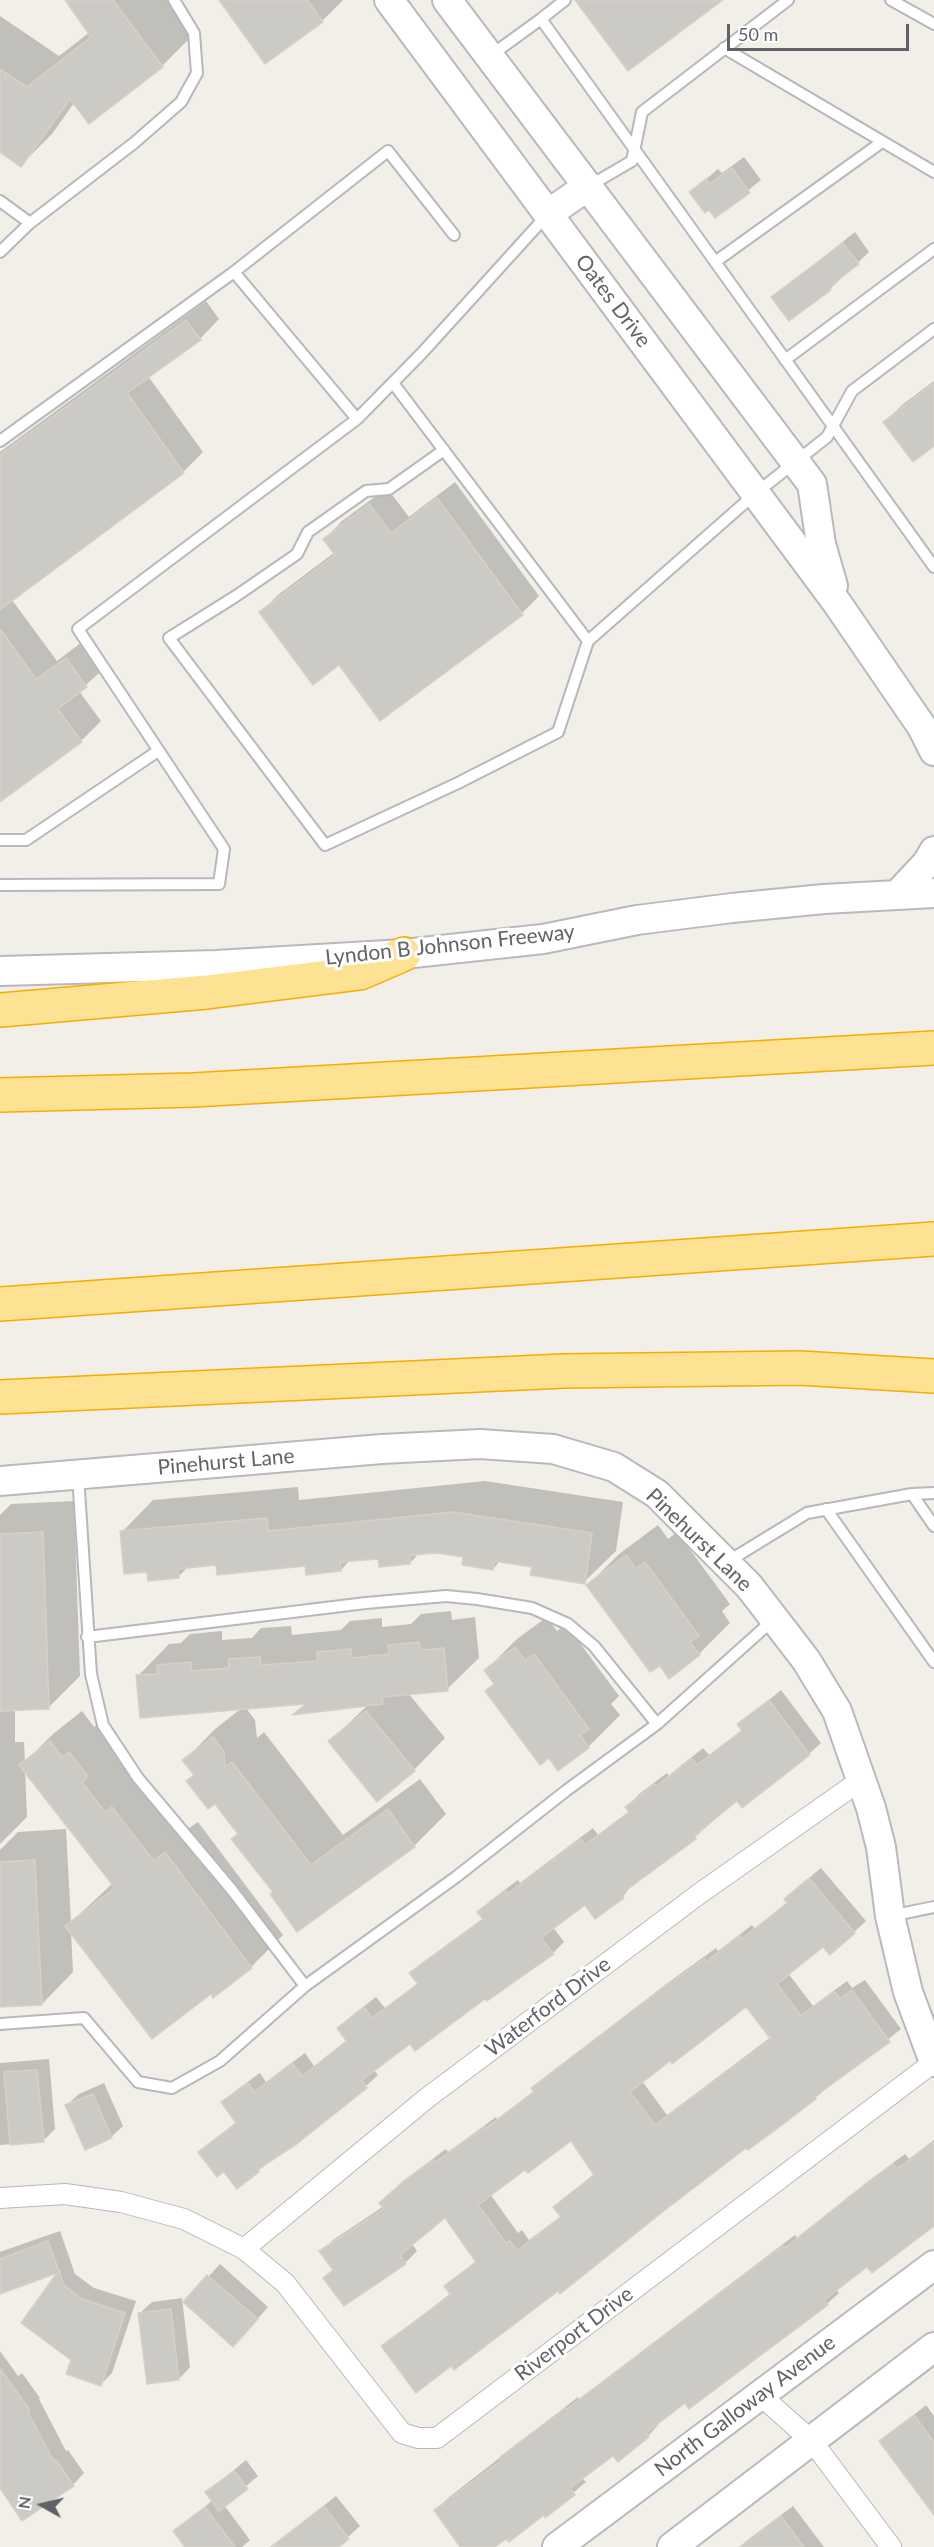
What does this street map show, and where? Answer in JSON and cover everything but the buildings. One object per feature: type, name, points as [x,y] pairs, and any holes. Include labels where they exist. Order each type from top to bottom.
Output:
[{"type":"highway","points":[[0,1010],[196,993],[360,973],[404,954]]},
{"type":"highway","points":[[0,1095],[194,1090],[934,1048]]},
{"type":"highway","points":[[0,1304],[934,1239]]},
{"type":"highway","points":[[0,1397],[564,1371],[800,1368],[934,1376]]},
{"type":"main road","name":"Oates Drive","points":[[389,0],[837,603],[928,739],[934,772]]},
{"type":"main road","name":"Oates Drive","points":[[447,0],[812,484],[821,544],[837,603]]},
{"type":"main road","points":[[548,214],[588,186]]},
{"type":"main road","points":[[900,893],[927,863],[934,851]]},
{"type":"main road","name":"Lyndon B Johnson Freeway","points":[[0,971],[216,965],[404,954],[543,939],[637,920],[732,908],[900,893],[934,893]]},
{"type":"main road","name":"Pinehurst Lane","points":[[0,1480],[382,1449],[480,1444],[553,1449],[614,1467],[657,1494],[749,1586],[806,1660],[837,1711],[881,1847],[890,1916],[908,1992],[934,2062]]},
{"type":"main road","name":"North Galloway Avenue","points":[[557,2547],[934,2265]]},
{"type":"main road","points":[[672,2547],[934,2347]]},
{"type":"street","name":"Waterford Drive","points":[[244,2249],[427,2098],[699,1894],[861,1780]]},
{"type":"street","name":"Riverport Drive","points":[[0,2198],[65,2194],[121,2202],[184,2219],[244,2249],[285,2283],[402,2433],[418,2438],[437,2438],[934,2062]]},
{"type":"street","points":[[760,2395],[812,2440],[891,2547]]},
{"type":"lane","points":[[0,252],[30,223],[134,143],[181,102],[197,73],[194,33],[174,0]]},
{"type":"lane","points":[[490,56],[565,0]]},
{"type":"lane","points":[[588,186],[632,161],[642,112],[788,0]]},
{"type":"lane","points":[[891,0],[934,24]]},
{"type":"lane","points":[[541,19],[934,567]]},
{"type":"lane","points":[[724,48],[934,172]]},
{"type":"lane","points":[[715,262],[882,142]]},
{"type":"lane","points":[[0,441],[234,272],[388,151],[454,235]]},
{"type":"lane","points":[[0,201],[30,223]]},
{"type":"lane","points":[[0,885],[219,884],[224,849],[78,629],[357,419],[548,214]]},
{"type":"lane","points":[[785,360],[934,249]]},
{"type":"lane","points":[[234,272],[357,419]]},
{"type":"lane","points":[[444,450],[389,489],[366,492],[308,532],[297,554],[169,638],[325,845],[458,783],[558,732],[588,641],[756,493],[827,437],[852,391],[934,329]]},
{"type":"lane","points":[[393,383],[588,641]]},
{"type":"lane","points":[[0,840],[27,840],[158,751]]},
{"type":"lane","points":[[78,1475],[87,1636],[91,1674],[103,1725],[138,1778],[232,1890],[305,1986]]},
{"type":"lane","points":[[727,1563],[807,1513],[912,1494],[934,1493]]},
{"type":"lane","points":[[912,1494],[934,1526]]},
{"type":"lane","points":[[826,1509],[934,1662]]},
{"type":"lane","points":[[87,1636],[366,1603],[446,1596],[477,1599],[532,1608],[568,1624],[594,1646],[657,1724]]},
{"type":"lane","points":[[0,2025],[84,2018],[138,2082],[172,2088],[220,2061],[305,1986],[456,1877],[675,1710],[774,1619]]},
{"type":"lane","points":[[890,1916],[934,1907]]}]
